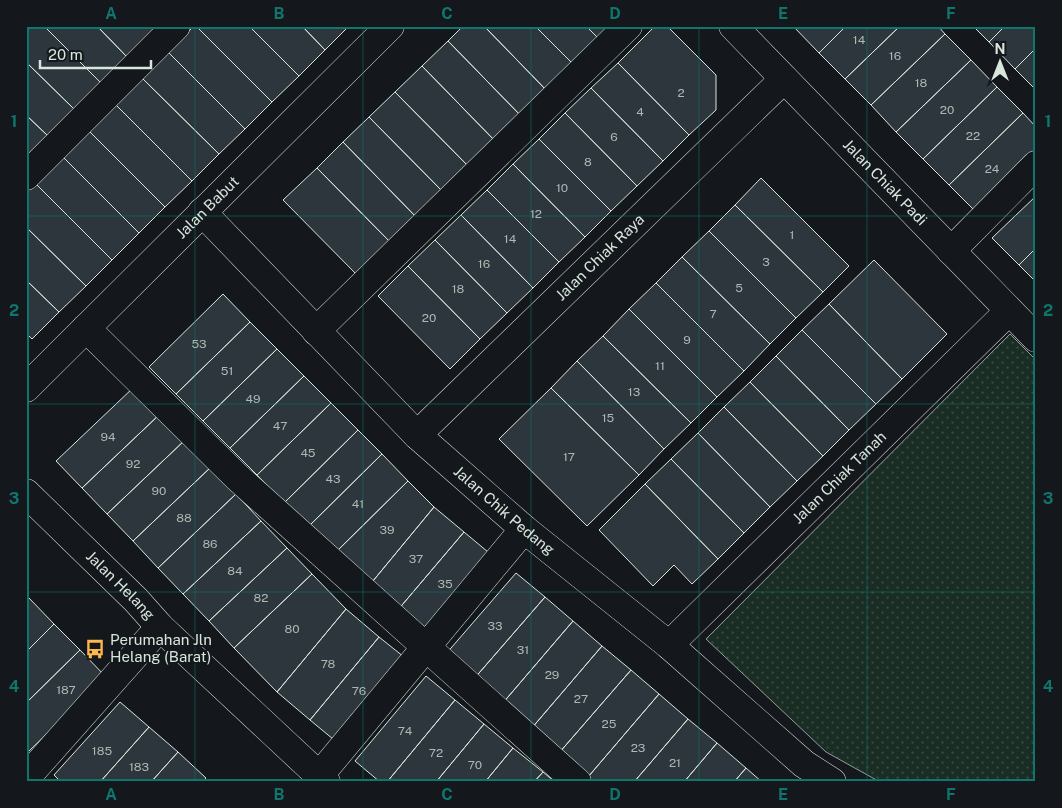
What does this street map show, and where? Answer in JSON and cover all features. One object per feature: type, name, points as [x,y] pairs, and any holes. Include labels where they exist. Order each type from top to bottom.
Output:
[{"type":"street","points":[[26,176],[176,26]]},
{"type":"street","points":[[316,331],[628,26]]},
{"type":"street","name":"Jalan Chiak Padi","points":[[733,26],[1036,338]]},
{"type":"street","name":"Jalan Babut","points":[[26,388],[388,27]]},
{"type":"street","name":"Jalan Chiak Raya","points":[[417,436],[784,78]]},
{"type":"street","points":[[951,251],[1036,165]]},
{"type":"street","name":"Jalan Chik Pedang","points":[[202,212],[417,436],[524,529],[669,645],[797,773],[832,782]]},
{"type":"street","name":"Jalan Chiak Tanah","points":[[669,645],[1009,311]]},
{"type":"street","points":[[86,328],[237,476],[578,782]]},
{"type":"street","name":"Jalan Helang","points":[[26,493],[136,600],[160,626],[322,779]]},
{"type":"street","points":[[322,779],[426,647],[524,529]]},
{"type":"street","points":[[29,777],[160,626]]},
{"type":"green space","points":[[1010,334],[1036,360],[1036,782],[880,782],[826,752],[706,639]]},
{"type":"building","points":[[26,26],[44,26],[101,83],[74,109],[26,62]]},
{"type":"building","points":[[44,26],[97,26],[127,57],[101,83]]},
{"type":"building","points":[[97,26],[149,26],[154,31],[127,57]]},
{"type":"building","points":[[194,26],[272,102],[245,129],[168,52]]},
{"type":"building","points":[[196,26],[249,26],[299,76],[272,102]]},
{"type":"building","points":[[249,26],[302,26],[325,50],[299,76]]},
{"type":"building","points":[[302,26],[349,26],[325,50]]},
{"type":"building","points":[[463,26],[484,26],[549,93],[523,118],[448,41]]},
{"type":"building","points":[[484,26],[535,26],[576,67],[549,93]]},
{"type":"building","points":[[535,26],[586,26],[602,42],[576,67]]},
{"type":"building","points":[[586,26],[618,26],[602,42]]},
{"type":"building","points":[[655,26],[667,26],[716,75],[716,110],[689,135],[618,63]]},
{"type":"building","points":[[793,26],[846,26],[819,53]]},
{"type":"building","points":[[846,26],[900,26],[845,79],[819,53]]},
{"type":"building","points":[[900,26],[938,26],[945,34],[871,105],[845,79]]},
{"type":"building","points":[[973,26],[1005,26],[989,42]]},
{"type":"building","points":[[1005,26],[1036,26],[1036,48],[1015,69],[989,42]]},
{"type":"building","points":[[945,34],[971,60],[896,132],[871,105]]},
{"type":"building","points":[[448,41],[523,118],[497,143],[422,66]]},
{"type":"building","points":[[1036,48],[1036,90],[1015,69]]},
{"type":"building","points":[[168,52],[245,129],[219,154],[142,78]]},
{"type":"building","points":[[971,60],[997,87],[923,159],[896,132]]},
{"type":"building","points":[[26,62],[74,109],[47,135],[26,115]]},
{"type":"building","points":[[618,63],[689,135],[663,161],[591,88]]},
{"type":"building","points":[[422,66],[497,143],[471,169],[395,92]]},
{"type":"building","points":[[142,78],[219,154],[192,181],[115,104]]},
{"type":"building","points":[[997,87],[1023,113],[949,185],[923,159]]},
{"type":"building","points":[[591,88],[663,161],[637,186],[565,113]]},
{"type":"building","points":[[395,92],[471,169],[445,194],[369,117]]},
{"type":"building","points":[[115,104],[192,181],[165,207],[88,130]]},
{"type":"building","points":[[565,113],[637,186],[611,211],[539,139]]},
{"type":"building","points":[[1023,113],[1036,127],[1036,152],[975,211],[949,185]]},
{"type":"building","points":[[26,115],[47,135],[26,156]]},
{"type":"building","points":[[369,117],[445,194],[418,219],[343,142]]},
{"type":"building","points":[[88,130],[165,207],[139,233],[62,156]]},
{"type":"building","points":[[539,139],[611,211],[585,237],[513,164]]},
{"type":"building","points":[[343,142],[418,219],[392,244],[317,168]]},
{"type":"building","points":[[62,156],[139,233],[112,260],[35,183]]},
{"type":"building","points":[[513,164],[585,237],[559,262],[487,190]]},
{"type":"building","points":[[317,168],[392,244],[359,277],[283,200]]},
{"type":"building","points":[[761,178],[849,266],[823,292],[735,205]]},
{"type":"building","points":[[35,183],[112,260],[86,286],[26,227],[26,192]]},
{"type":"building","points":[[487,190],[559,262],[533,288],[461,215]]},
{"type":"building","points":[[1036,196],[1036,248],[1019,265],[992,238]]},
{"type":"building","points":[[735,205],[823,292],[796,318],[709,231]]},
{"type":"building","points":[[461,215],[533,288],[507,313],[435,240]]},
{"type":"building","points":[[26,227],[86,286],[59,312],[26,280]]},
{"type":"building","points":[[709,231],[796,318],[770,344],[682,257]]},
{"type":"building","points":[[435,240],[507,313],[480,339],[408,266]]},
{"type":"building","points":[[1036,248],[1036,282],[1019,265]]},
{"type":"building","points":[[682,257],[770,344],[744,371],[656,283]]},
{"type":"building","points":[[874,260],[947,334],[902,379],[829,304]]},
{"type":"building","points":[[408,266],[480,339],[450,369],[378,296]]},
{"type":"building","points":[[26,280],[59,312],[32,339],[26,333]]},
{"type":"building","points":[[656,283],[744,371],[717,397],[629,309]]},
{"type":"building","points":[[223,294],[250,322],[176,394],[149,367]]},
{"type":"building","points":[[829,304],[902,379],[876,404],[802,330]]},
{"type":"building","points":[[629,309],[717,397],[691,423],[603,336]]},
{"type":"building","points":[[250,322],[277,349],[203,421],[176,394]]},
{"type":"building","points":[[802,330],[876,404],[849,430],[776,356]]},
{"type":"building","points":[[603,336],[691,423],[664,449],[577,361]]},
{"type":"building","points":[[277,349],[304,376],[230,448],[203,421]]},
{"type":"building","points":[[776,356],[849,430],[823,456],[750,382]]},
{"type":"building","points":[[577,361],[664,449],[639,475],[551,388]]},
{"type":"building","points":[[304,376],[331,403],[257,475],[230,448]]},
{"type":"building","points":[[750,382],[823,456],[797,481],[724,407]]},
{"type":"building","points":[[134,387],[160,414],[82,488],[56,461]]},
{"type":"building","points":[[551,388],[639,475],[587,526],[499,439]]},
{"type":"building","points":[[331,403],[358,430],[284,503],[257,475]]},
{"type":"building","points":[[724,407],[797,481],[770,507],[698,433]]},
{"type":"building","points":[[160,414],[185,440],[107,514],[82,488]]},
{"type":"building","points":[[358,430],[382,454],[308,527],[284,503]]},
{"type":"building","points":[[698,433],[770,507],[744,533],[671,459]]},
{"type":"building","points":[[185,440],[211,467],[133,541],[107,514]]},
{"type":"building","points":[[382,454],[408,481],[335,553],[308,527]]},
{"type":"building","points":[[671,459],[744,533],[718,559],[645,484]]},
{"type":"building","points":[[211,467],[236,494],[158,568],[133,541]]},
{"type":"building","points":[[408,481],[434,507],[368,587],[335,553]]},
{"type":"building","points":[[645,484],[718,559],[692,584],[674,565],[653,586],[599,530]]},
{"type":"building","points":[[236,494],[261,521],[183,594],[158,568]]},
{"type":"building","points":[[434,507],[464,532],[397,611],[368,587]]},
{"type":"building","points":[[261,521],[287,548],[209,621],[183,594]]},
{"type":"building","points":[[464,532],[494,557],[427,636],[397,611]]},
{"type":"building","points":[[287,548],[312,574],[234,648],[209,621]]},
{"type":"building","points":[[516,573],[545,597],[473,680],[445,655]]},
{"type":"building","points":[[312,574],[346,609],[277,692],[234,648]]},
{"type":"building","points":[[545,597],[573,621],[502,704],[473,680]]},
{"type":"building","points":[[29,598],[54,624],[26,652],[26,601]]},
{"type":"building","points":[[346,609],[379,637],[310,720],[277,692]]},
{"type":"building","points":[[573,621],[602,646],[531,729],[502,704]]},
{"type":"building","points":[[54,624],[80,650],[26,703],[26,652]]},
{"type":"building","points":[[379,637],[409,661],[339,744],[310,720]]},
{"type":"building","points":[[602,646],[631,670],[559,753],[531,729]]},
{"type":"building","points":[[80,650],[106,677],[29,751],[26,749],[26,703]]},
{"type":"building","points":[[631,670],[659,694],[588,777],[559,753]]},
{"type":"building","points":[[426,676],[455,700],[387,782],[380,782],[355,761]]},
{"type":"building","points":[[659,694],[688,719],[634,782],[594,782],[588,777]]},
{"type":"building","points":[[455,700],[484,724],[436,782],[387,782]]},
{"type":"building","points":[[120,702],[149,727],[100,782],[61,782],[54,775]]},
{"type":"building","points":[[688,719],[717,743],[684,782],[634,782]]},
{"type":"building","points":[[484,724],[513,748],[485,782],[436,782]]},
{"type":"building","points":[[149,727],[178,752],[151,782],[100,782]]},
{"type":"building","points":[[717,743],[746,768],[734,782],[684,782]]},
{"type":"building","points":[[513,748],[543,772],[534,782],[485,782]]},
{"type":"building","points":[[178,752],[206,778],[202,782],[151,782]]},
{"type":"building","points":[[746,768],[762,782],[734,782]]},
{"type":"building","points":[[543,772],[555,782],[534,782]]},
{"type":"place","name":"Perumahan Jln Helang (Barat)","points":[[95,649]]}]
